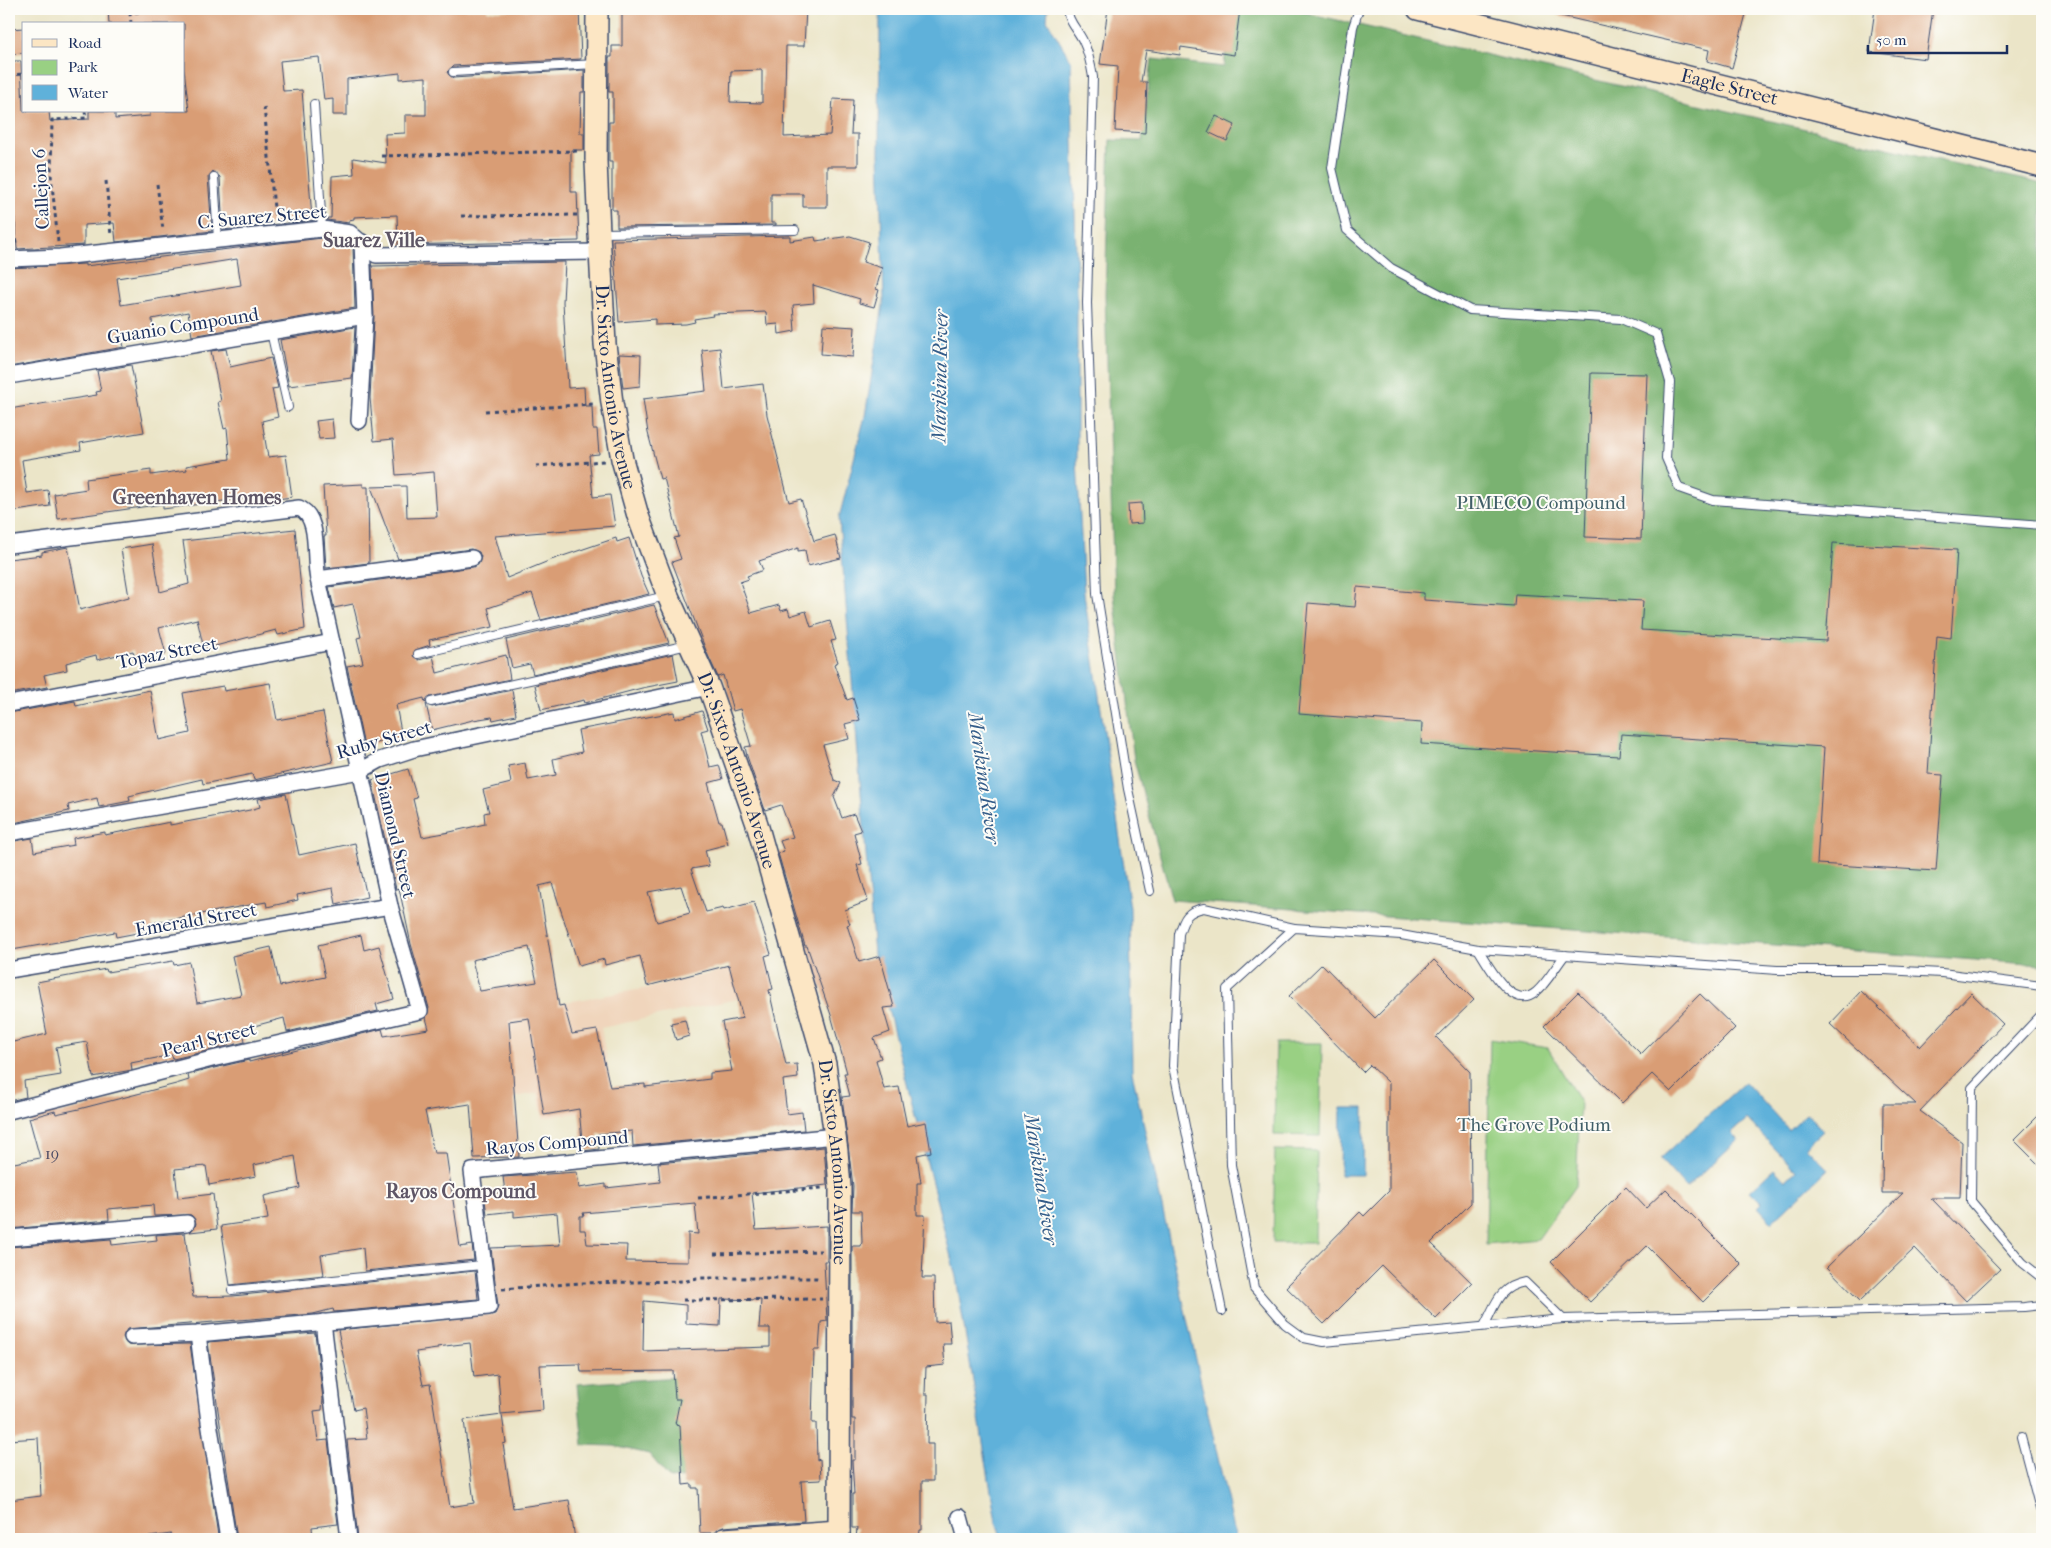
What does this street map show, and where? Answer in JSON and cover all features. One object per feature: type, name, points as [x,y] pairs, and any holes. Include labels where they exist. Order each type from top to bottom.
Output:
[{"type":"main road","name":"Dr. Sixto Antonio Avenue","points":[[597,9],[596,151],[599,233],[612,403],[622,459],[638,516],[668,596],[709,687],[757,824],[799,966],[824,1064],[836,1136],[840,1187],[839,1535]]},
{"type":"main road","name":"Eagle Street","points":[[1418,9],[1474,16],[2042,166]]},
{"type":"main road","points":[[724,1539],[839,1535]]},
{"type":"street","name":"C. Suarez Street","points":[[13,258],[60,257],[112,252],[322,228],[350,233],[376,255],[599,233]]},
{"type":"street","points":[[359,421],[365,316],[362,242]]},
{"type":"street","name":"Guanio Compound","points":[[9,376],[365,316]]},
{"type":"street","name":"Diamond Street","points":[[9,545],[293,509],[305,511],[314,525],[315,566],[390,906],[420,1011]]},
{"type":"street","points":[[318,579],[472,558]]},
{"type":"street","name":"Topaz Street","points":[[9,704],[332,642]]},
{"type":"street","name":"Ruby Street","points":[[9,833],[360,771],[380,760],[414,749],[709,687]]},
{"type":"street","name":"Emerald Street","points":[[9,970],[390,906]]},
{"type":"street","name":"Pearl Street","points":[[9,1111],[212,1059],[420,1011]]},
{"type":"street","name":"Rayos Compound","points":[[132,1337],[198,1334],[489,1307],[482,1265],[472,1171],[836,1136]]},
{"type":"street","points":[[9,1238],[187,1223]]},
{"type":"street","points":[[323,1322],[349,1539]]},
{"type":"street","points":[[198,1334],[209,1422],[228,1539]]},
{"type":"street","points":[[960,1518],[966,1539]]},
{"type":"lane","points":[[1067,9],[1072,26],[1083,40],[1090,58],[1093,77],[1087,303],[1097,594],[1128,789],[1150,891]]},
{"type":"lane","points":[[1360,9],[1353,27],[1332,168],[1347,230],[1390,268],[1470,310],[1621,318],[1656,334],[1670,382],[1666,458],[1679,488],[1713,500],[2042,525]]},
{"type":"lane","points":[[453,72],[598,64]]},
{"type":"lane","points":[[314,104],[322,228]]},
{"type":"lane","points":[[214,178],[218,240]]},
{"type":"lane","points":[[599,233],[795,230]]},
{"type":"lane","points":[[271,332],[288,406]]},
{"type":"lane","points":[[418,654],[668,596]]},
{"type":"lane","points":[[431,702],[690,645]]},
{"type":"lane","points":[[1222,1311],[1173,1066],[1179,934],[1184,919],[1192,910],[1204,908],[1294,928],[1401,935],[1478,949],[1777,970],[1884,970],[1942,973],[2042,986]]},
{"type":"lane","points":[[1294,928],[1227,989],[1231,1165],[1254,1288],[1285,1324],[1304,1338],[1324,1342],[1563,1319],[2042,1305]]},
{"type":"lane","points":[[1478,949],[1506,990],[1520,997],[1535,994],[1565,955]]},
{"type":"lane","points":[[2042,1014],[1972,1088],[1971,1201],[2023,1263],[2042,1278]]},
{"type":"lane","points":[[232,1290],[482,1265]]},
{"type":"lane","points":[[1484,1326],[1503,1291],[1511,1285],[1525,1282],[1563,1319]]},
{"type":"lane","points":[[2021,1437],[2042,1511]]},
{"type":"path","points":[[131,22],[130,12],[167,9]]},
{"type":"path","points":[[9,75],[22,74]]},
{"type":"path","points":[[264,107],[276,234]]},
{"type":"path","name":"Callejon 6","points":[[60,257],[52,175],[52,120],[86,118],[86,112]]},
{"type":"path","points":[[381,156],[596,151]]},
{"type":"path","points":[[9,168],[13,258]]},
{"type":"path","points":[[106,181],[112,252]]},
{"type":"path","points":[[158,184],[165,246]]},
{"type":"path","points":[[461,216],[599,233]]},
{"type":"path","points":[[485,411],[612,403]]},
{"type":"path","points":[[536,466],[622,459]]},
{"type":"path","points":[[698,1198],[840,1187]]},
{"type":"path","points":[[714,1254],[823,1250]]},
{"type":"path","points":[[493,1289],[580,1283],[687,1281],[697,1278],[840,1278]]},
{"type":"path","points":[[683,1300],[840,1300]]},
{"type":"shaded area","points":[[767,960],[775,991],[601,1028],[615,1107],[543,1118],[538,1093],[203,1148],[194,1075],[312,1046],[654,987]]},
{"type":"green space","name":"PIMECO Compound","points":[[1230,9],[1290,9],[2042,184],[2042,965],[1172,900],[1134,760],[1114,595],[1105,295],[1110,140],[1142,141],[1152,59],[1224,67]]},
{"type":"green space","name":"The Grove Podium","points":[[1490,1039],[1548,1048],[1580,1102],[1576,1186],[1538,1239],[1486,1244]]},
{"type":"green space","points":[[1276,1043],[1322,1043],[1320,1136],[1274,1135]]},
{"type":"green space","points":[[1275,1150],[1317,1151],[1315,1243],[1273,1243]]},
{"type":"green space","points":[[679,1377],[685,1477],[670,1479],[649,1454],[614,1446],[583,1445],[577,1384]]},
{"type":"water","name":"Marikina River","points":[[880,9],[1048,9],[1047,20],[1071,61],[1077,291],[1077,460],[1084,593],[1130,908],[1132,1072],[1236,1539],[1002,1539],[996,1522],[956,1277],[874,954],[839,518],[865,416],[884,299],[879,154]]},
{"type":"water","points":[[1745,1082],[1789,1130],[1807,1113],[1823,1131],[1806,1147],[1828,1169],[1772,1222],[1758,1207],[1762,1203],[1750,1191],[1774,1169],[1785,1181],[1796,1171],[1747,1119],[1731,1133],[1738,1140],[1686,1188],[1660,1159]]},
{"type":"water","points":[[1341,1108],[1364,1108],[1363,1175],[1340,1175]]},
{"type":"building","points":[[108,9],[487,9],[487,11],[579,9],[581,59],[453,66],[447,72],[453,78],[584,70],[584,92],[581,92],[580,133],[584,133],[584,150],[571,150],[571,192],[577,192],[579,241],[398,245],[397,215],[354,217],[354,219],[349,220],[349,223],[327,220],[327,218],[331,218],[332,176],[354,174],[353,158],[386,163],[385,134],[405,133],[405,115],[426,115],[426,77],[400,79],[400,73],[347,79],[347,115],[333,115],[333,99],[324,100],[319,57],[280,61],[283,91],[302,90],[312,218],[316,220],[223,230],[220,177],[213,171],[208,177],[212,231],[116,242],[114,223],[84,225],[84,245],[17,249],[14,212],[9,212],[9,61],[21,61],[22,112],[49,112],[50,121],[89,119],[89,112],[115,112],[115,119],[150,116],[150,112],[189,111],[185,77],[185,22],[109,22]]},
{"type":"building","points":[[651,9],[806,9],[804,46],[786,46],[784,137],[830,135],[833,99],[853,100],[851,134],[858,134],[858,166],[827,166],[827,207],[803,207],[803,194],[771,194],[771,223],[776,223],[776,225],[617,227],[617,210],[612,210],[612,162],[609,162],[609,122],[613,122],[613,92],[609,92],[609,57],[612,57],[612,46],[622,46],[622,12],[651,12]],"holes":[[[762,70],[762,103],[730,102],[731,71]]]},
{"type":"building","points":[[1108,9],[1240,9],[1234,55],[1181,47],[1180,55],[1146,50],[1141,82],[1147,82],[1145,133],[1115,131],[1118,66],[1100,64]]},
{"type":"building","points":[[1557,9],[1724,9],[1746,14],[1732,68],[1707,61],[1709,50],[1557,15]]},
{"type":"building","points":[[1875,9],[1933,9],[1926,59],[1869,52]]},
{"type":"building","points":[[22,28],[22,53],[9,54],[9,29]]},
{"type":"building","points":[[1216,116],[1235,125],[1227,141],[1208,132]]},
{"type":"building","points":[[790,236],[790,241],[815,237],[816,241],[850,236],[869,242],[863,262],[882,268],[876,289],[879,290],[874,307],[859,303],[860,299],[813,285],[814,303],[793,305],[795,331],[779,334],[778,324],[767,325],[766,312],[712,314],[713,316],[694,319],[695,322],[686,324],[655,325],[655,319],[619,322],[613,240]]},
{"type":"building","points":[[322,238],[346,242],[353,248],[355,308],[192,336],[188,312],[152,319],[153,331],[121,335],[124,347],[9,367],[9,268],[85,264],[85,266]],"holes":[[[237,259],[241,285],[121,305],[117,278]]]},
{"type":"building","points":[[565,262],[563,302],[568,388],[584,387],[585,406],[592,406],[593,429],[597,429],[599,454],[589,455],[593,497],[610,495],[615,526],[495,536],[507,578],[551,560],[616,538],[617,542],[629,538],[649,594],[541,620],[532,593],[488,608],[493,627],[429,640],[430,645],[415,650],[413,656],[419,660],[433,656],[437,673],[506,655],[510,679],[430,697],[425,703],[424,698],[396,705],[402,737],[364,746],[347,666],[363,663],[357,638],[361,637],[353,604],[334,608],[329,587],[473,567],[478,565],[481,557],[479,552],[471,549],[398,559],[371,487],[406,486],[407,518],[437,517],[434,472],[396,475],[393,439],[374,441],[370,398],[374,317],[372,266]]},
{"type":"building","points":[[823,325],[855,327],[853,357],[821,354]]},
{"type":"building","points":[[355,327],[352,378],[289,386],[280,340]]},
{"type":"building","points":[[720,348],[724,389],[763,384],[767,415],[789,502],[801,499],[814,541],[835,535],[841,558],[808,566],[805,550],[798,551],[798,548],[759,561],[763,570],[747,576],[749,579],[740,582],[751,613],[779,605],[781,611],[788,609],[790,616],[806,611],[811,627],[830,621],[836,640],[831,641],[838,662],[834,664],[847,700],[853,698],[860,720],[845,724],[849,739],[823,745],[834,780],[841,783],[834,797],[842,818],[854,814],[861,831],[854,833],[862,864],[857,865],[868,901],[845,910],[850,924],[847,925],[859,962],[880,956],[894,1007],[883,1008],[890,1032],[874,1038],[881,1058],[876,1060],[884,1089],[899,1087],[907,1126],[926,1122],[931,1152],[917,1155],[921,1183],[917,1183],[917,1215],[925,1215],[922,1278],[934,1278],[935,1322],[949,1321],[951,1344],[943,1344],[945,1365],[926,1367],[925,1394],[928,1394],[927,1444],[933,1444],[933,1481],[922,1481],[922,1530],[920,1530],[919,1539],[856,1539],[857,1528],[852,1528],[852,1494],[854,1494],[852,1460],[855,1460],[855,1419],[852,1419],[852,1246],[861,1246],[862,1242],[861,1211],[852,1211],[853,1186],[842,1097],[850,1096],[844,1073],[847,1073],[831,1015],[807,946],[805,946],[778,853],[784,851],[780,841],[793,837],[781,805],[765,810],[747,756],[745,747],[751,746],[740,709],[733,711],[723,675],[718,677],[707,653],[672,562],[681,559],[674,538],[679,537],[664,478],[660,479],[648,433],[643,399],[706,391],[702,350]]},
{"type":"building","points":[[226,349],[230,367],[271,358],[278,388],[272,389],[278,417],[262,421],[268,457],[286,455],[292,497],[262,501],[261,496],[163,509],[163,504],[58,519],[54,494],[87,489],[86,479],[151,470],[151,475],[187,470],[186,466],[230,459],[227,428],[224,429],[218,402],[221,401],[211,351]]},
{"type":"building","points":[[619,354],[641,355],[640,386],[623,388]]},
{"type":"building","points":[[131,365],[144,432],[80,443],[81,450],[22,460],[27,493],[48,490],[50,506],[9,512],[9,409],[97,395],[96,392],[101,391],[97,371]]},
{"type":"building","points":[[1591,373],[1647,374],[1641,539],[1585,537]]},
{"type":"building","points":[[332,419],[334,438],[319,439],[316,421]]},
{"type":"building","points":[[363,484],[363,487],[368,487],[369,563],[326,568],[323,486]]},
{"type":"building","points":[[1142,503],[1143,523],[1129,524],[1128,504]]},
{"type":"building","points":[[295,529],[305,629],[278,635],[276,630],[204,649],[197,619],[159,628],[166,654],[136,662],[133,651],[97,660],[96,655],[66,663],[67,670],[44,675],[47,687],[9,694],[9,559],[42,555],[42,552],[68,547],[80,610],[129,597],[121,549],[152,544],[160,592],[189,584],[183,541]]},
{"type":"building","points":[[1833,543],[1957,550],[1951,638],[1937,636],[1928,774],[1943,775],[1936,871],[1817,864],[1824,747],[1621,734],[1619,756],[1421,744],[1422,723],[1299,714],[1308,603],[1355,607],[1357,587],[1424,593],[1424,600],[1514,606],[1515,594],[1643,601],[1641,630],[1826,641]]},
{"type":"building","points":[[654,605],[669,643],[533,674],[530,664],[512,668],[506,640]]},
{"type":"building","points":[[673,654],[678,681],[585,703],[584,700],[541,710],[535,685]]},
{"type":"building","points":[[270,683],[277,720],[323,712],[333,762],[254,780],[252,774],[203,784],[202,779],[129,796],[130,801],[99,807],[97,798],[68,805],[69,811],[9,824],[9,713],[75,701],[76,706],[150,690],[159,740],[190,733],[183,693],[223,686],[224,691]]},
{"type":"building","points":[[512,690],[516,715],[493,720],[492,717],[473,720],[432,730],[426,704],[432,707]]},
{"type":"building","points":[[702,711],[708,729],[701,731],[710,767],[719,765],[723,779],[708,783],[719,822],[722,822],[728,844],[705,850],[709,866],[691,869],[706,912],[723,908],[724,910],[754,902],[771,954],[765,956],[773,989],[769,990],[786,1065],[797,1064],[798,1078],[783,1080],[787,1114],[802,1112],[804,1130],[633,1146],[632,1131],[598,1134],[599,1149],[583,1151],[579,1109],[544,1115],[529,1018],[509,1021],[519,1157],[474,1158],[470,1104],[425,1111],[434,1153],[446,1153],[460,1247],[472,1245],[474,1260],[365,1271],[363,1248],[321,1255],[324,1275],[230,1285],[221,1226],[268,1219],[264,1196],[300,1188],[295,1156],[254,1165],[256,1176],[209,1185],[206,1166],[175,1169],[178,1198],[213,1194],[217,1229],[190,1232],[196,1223],[191,1215],[154,1216],[153,1205],[108,1209],[109,1220],[9,1229],[9,1164],[40,1158],[29,1118],[55,1111],[56,1114],[79,1109],[176,1084],[189,1080],[188,1075],[214,1068],[249,1060],[249,1062],[382,1029],[384,1036],[429,1029],[426,1018],[429,1008],[411,944],[399,888],[396,889],[372,780],[408,769],[417,798],[413,799],[422,837],[450,832],[485,824],[484,813],[489,812],[483,790],[511,783],[508,766],[525,763],[528,780],[556,775],[553,759],[582,752],[578,730],[674,712],[675,719]],"holes":[[[552,883],[579,966],[604,959],[605,965],[640,956],[647,986],[729,965],[743,1018],[722,1022],[732,1071],[710,1073],[710,1079],[645,1087],[645,1084],[610,1087],[597,1030],[572,1034],[564,1005],[559,1006],[539,886]],[[681,886],[690,913],[657,922],[648,892]],[[529,947],[537,982],[480,991],[472,960]]]},
{"type":"building","points":[[286,794],[299,855],[355,843],[367,897],[336,904],[333,888],[297,895],[298,900],[267,907],[266,902],[152,923],[153,930],[116,937],[115,932],[12,950],[9,939],[9,842],[32,838],[34,852],[74,845],[73,838],[105,832],[105,835],[170,822],[170,825],[250,810],[260,807],[258,799]]},
{"type":"building","points":[[361,935],[364,950],[379,946],[394,999],[376,1004],[378,1011],[287,1032],[284,1018],[243,1029],[245,1042],[173,1059],[172,1055],[131,1063],[132,1070],[93,1077],[87,1042],[56,1047],[61,1075],[24,1081],[26,1097],[9,1101],[9,1043],[47,1034],[37,982],[106,969],[107,972],[173,961],[174,965],[189,962],[197,1003],[241,995],[232,956],[271,947],[280,986],[325,977],[318,945]]},
{"type":"building","points":[[1434,960],[1474,1000],[1436,1037],[1470,1072],[1471,1203],[1431,1243],[1472,1283],[1436,1319],[1382,1266],[1324,1324],[1286,1287],[1360,1212],[1364,1216],[1389,1191],[1389,1083],[1370,1065],[1363,1072],[1289,996],[1322,964],[1375,1018]]},
{"type":"building","points":[[1861,991],[1920,1047],[1971,993],[2003,1024],[1920,1111],[1962,1142],[1960,1198],[1931,1198],[2000,1269],[1966,1301],[1915,1248],[1860,1301],[1827,1267],[1903,1193],[1882,1193],[1883,1104],[1916,1104],[1830,1024]]},
{"type":"building","points":[[1578,992],[1641,1054],[1700,994],[1735,1028],[1671,1092],[1652,1074],[1622,1103],[1544,1026]]},
{"type":"building","points":[[685,1020],[689,1036],[676,1040],[671,1023]]},
{"type":"building","points":[[2042,1112],[2042,1168],[2014,1140]]},
{"type":"building","points":[[824,1147],[827,1185],[752,1193],[756,1230],[827,1226],[827,1261],[824,1261],[827,1321],[821,1322],[819,1350],[814,1350],[812,1423],[816,1423],[817,1460],[820,1459],[821,1480],[801,1481],[804,1521],[723,1527],[714,1533],[700,1533],[698,1488],[692,1488],[692,1484],[683,1485],[680,1425],[675,1424],[680,1399],[675,1399],[673,1371],[581,1372],[580,1364],[540,1365],[543,1410],[501,1414],[498,1374],[474,1377],[470,1343],[416,1352],[423,1385],[430,1384],[450,1507],[474,1503],[464,1420],[502,1415],[506,1443],[503,1444],[513,1508],[569,1500],[575,1539],[358,1539],[347,1440],[367,1439],[363,1408],[354,1410],[338,1330],[495,1314],[498,1306],[491,1248],[560,1245],[557,1213],[514,1217],[514,1211],[487,1214],[484,1194],[505,1192],[503,1177],[577,1172],[579,1188],[606,1184],[606,1188],[660,1182],[658,1163]],"holes":[[[695,1203],[698,1234],[688,1233],[688,1262],[626,1261],[627,1245],[587,1244],[585,1230],[580,1230],[580,1216],[584,1216],[583,1213]],[[721,1299],[761,1300],[759,1328],[770,1328],[770,1347],[643,1351],[644,1301],[686,1305],[686,1324],[720,1326]]]},
{"type":"building","points":[[1626,1187],[1646,1208],[1666,1189],[1741,1264],[1703,1302],[1647,1246],[1590,1302],[1551,1262]]},
{"type":"building","points":[[185,1233],[193,1297],[233,1296],[475,1271],[478,1299],[334,1312],[333,1309],[313,1314],[127,1329],[123,1337],[128,1345],[190,1344],[218,1536],[172,1539],[171,1534],[135,1539],[9,1539],[9,1500],[41,1496],[38,1438],[9,1440],[9,1247],[111,1239],[112,1245],[157,1240],[156,1235]]},
{"type":"building","points":[[315,1333],[323,1399],[322,1410],[314,1411],[318,1441],[328,1440],[338,1524],[312,1527],[313,1539],[237,1539],[208,1342]]},
{"type":"district","name":"Suarez Ville","points":[[374,240]]},
{"type":"district","name":"Greenhaven Homes","points":[[197,497]]},
{"type":"district","name":"Rayos Compound","points":[[461,1191]]}]
